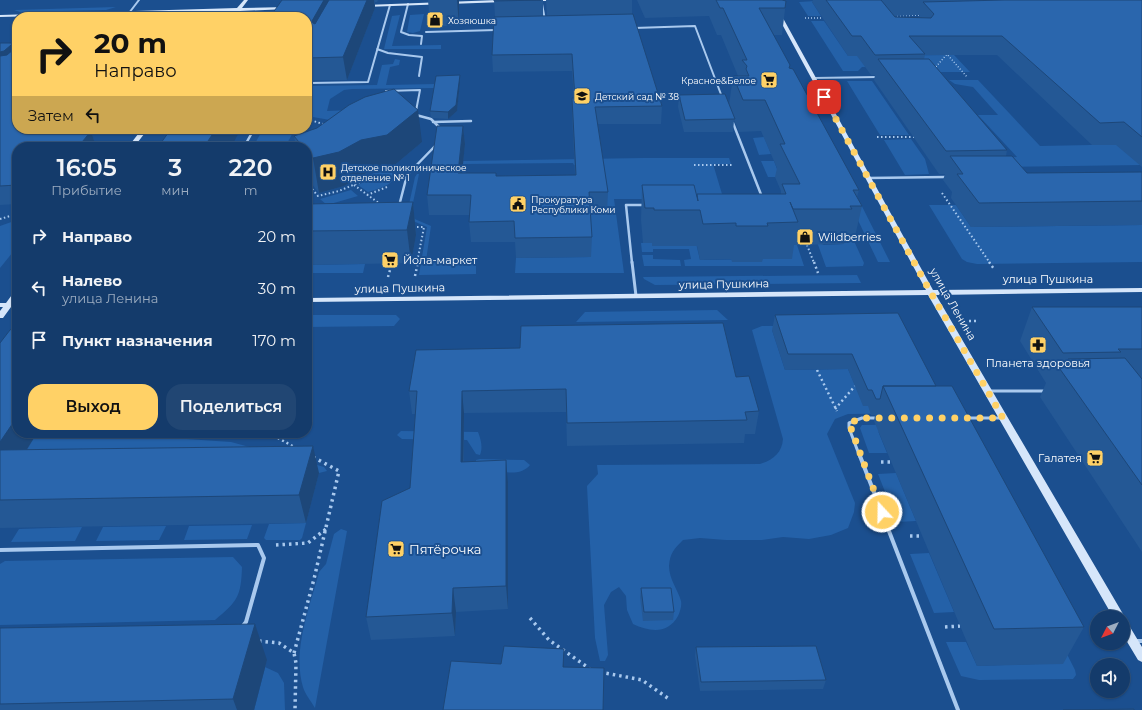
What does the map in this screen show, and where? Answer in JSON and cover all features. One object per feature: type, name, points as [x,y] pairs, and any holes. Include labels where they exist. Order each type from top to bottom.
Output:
[{"type":"street","points":[[238,10],[246,0]]},
{"type":"street","points":[[526,1],[548,0]]},
{"type":"street","name":"улица Ленина","points":[[771,0],[930,292],[1115,610]]},
{"type":"street","points":[[360,6],[470,1],[510,1]]},
{"type":"street","points":[[165,12],[290,8]]},
{"type":"street","points":[[0,16],[12,16]]},
{"type":"street","points":[[135,142],[141,134]]},
{"type":"street","name":"улица Пушкина","points":[[312,300],[1142,290]]},
{"type":"street","points":[[0,316],[12,300]]},
{"type":"street","points":[[0,305],[12,305]]},
{"type":"street","points":[[1130,632],[1137,641],[1142,658]]},
{"type":"lane","points":[[130,12],[139,0]]},
{"type":"lane","points":[[542,0],[545,24]]},
{"type":"lane","points":[[408,4],[401,32],[409,35],[422,36],[421,44]]},
{"type":"lane","points":[[312,83],[368,82],[390,5]]},
{"type":"lane","points":[[632,28],[694,26],[725,103]]},
{"type":"lane","points":[[426,32],[501,30]]},
{"type":"lane","points":[[7,50],[12,45]]},
{"type":"lane","points":[[377,49],[388,53],[422,57],[419,76]]},
{"type":"lane","points":[[814,78],[881,77]]},
{"type":"lane","points":[[386,91],[420,90],[415,115],[428,118],[442,130]]},
{"type":"lane","points":[[803,97],[824,97]]},
{"type":"lane","points":[[730,117],[762,198]]},
{"type":"lane","points":[[433,122],[470,121]]},
{"type":"lane","points":[[398,208],[407,175],[441,140]]},
{"type":"lane","points":[[868,178],[949,177]]},
{"type":"lane","points":[[636,296],[626,205],[651,205]]},
{"type":"lane","points":[[988,391],[1052,391]]},
{"type":"lane","points":[[885,418],[862,418],[849,423],[958,710]]},
{"type":"lane","points":[[961,418],[1003,418]]},
{"type":"lane","points":[[0,550],[258,545],[264,558],[246,622],[232,637]]},
{"type":"path","points":[[886,16],[925,15]]},
{"type":"path","points":[[805,18],[822,18]]},
{"type":"path","points":[[942,48],[967,77]]},
{"type":"path","points":[[933,71],[947,54]]},
{"type":"path","points":[[312,121],[333,127]]},
{"type":"path","points":[[877,137],[914,137]]},
{"type":"path","points":[[694,165],[750,165]]},
{"type":"path","points":[[312,189],[318,196],[354,186],[360,182],[356,180]]},
{"type":"path","points":[[354,186],[379,203]]},
{"type":"path","points":[[367,195],[389,186]]},
{"type":"path","points":[[949,193],[942,193],[994,269]]},
{"type":"path","points":[[0,219],[12,215]]},
{"type":"path","points":[[408,227],[424,227],[415,276]]},
{"type":"path","points":[[807,245],[818,273]]},
{"type":"path","points":[[388,277],[392,264]]},
{"type":"path","points":[[817,370],[835,409],[849,423]]},
{"type":"path","points":[[835,409],[855,386]]},
{"type":"path","points":[[278,438],[297,448]]},
{"type":"path","points":[[295,710],[296,663],[294,653],[314,579],[339,471],[311,456]]},
{"type":"path","points":[[258,545],[299,545],[308,543],[326,529]]},
{"type":"path","points":[[530,618],[536,627],[578,661],[594,671],[642,680],[669,699]]},
{"type":"path","points":[[232,637],[279,643],[294,653]]},
{"type":"shaded area","points":[[832,0],[812,2],[821,16],[808,16],[799,2]]},
{"type":"shaded area","points":[[116,7],[106,10],[20,12],[14,10]]},
{"type":"shaded area","points":[[424,14],[420,31],[413,33],[407,32],[410,15]]},
{"type":"shaded area","points":[[400,15],[392,46],[441,45],[441,49],[384,49],[392,16]]},
{"type":"shaded area","points":[[811,21],[824,21],[848,56],[954,55],[970,72],[932,72],[917,66],[862,67],[858,71],[843,71]]},
{"type":"shaded area","points":[[395,59],[400,60],[399,65],[390,67],[386,85],[436,84],[436,88],[344,90],[330,99],[327,111],[406,108],[330,120],[312,117],[312,86],[377,85],[382,65],[393,64]]},
{"type":"shaded area","points":[[949,80],[978,80],[1040,146],[1142,144],[1142,165],[996,167],[999,158],[1017,157],[978,115],[998,115],[973,87],[955,84]]},
{"type":"shaded area","points":[[847,81],[872,81],[909,135],[880,135]]},
{"type":"shaded area","points":[[800,99],[808,99],[890,262],[878,262]]},
{"type":"shaded area","points":[[260,134],[292,134],[288,142],[256,142]]},
{"type":"shaded area","points":[[764,137],[771,154],[759,155],[753,138]]},
{"type":"shaded area","points":[[911,139],[925,159],[929,174],[905,175],[884,140]]},
{"type":"shaded area","points":[[729,158],[731,164],[713,164],[722,194],[722,196],[717,199],[614,199],[624,273],[515,273],[516,258],[591,257],[588,212],[601,164],[463,164],[463,161]]},
{"type":"shaded area","points":[[761,161],[774,161],[780,177],[768,177]]},
{"type":"shaded area","points":[[397,166],[399,169],[398,174],[388,185],[368,192],[358,185],[364,182],[359,180],[364,177],[387,171]]},
{"type":"shaded area","points":[[419,174],[410,217],[431,226],[426,261],[469,261],[476,266],[476,274],[419,275],[427,227],[406,218],[415,177]]},
{"type":"shaded area","points":[[351,190],[358,196],[327,205],[320,199]]},
{"type":"shaded area","points":[[929,205],[956,205],[971,227],[1142,225],[1142,262],[977,264],[967,262],[962,259]]},
{"type":"shaded area","points":[[12,222],[12,253],[0,268],[0,226]]},
{"type":"shaded area","points":[[843,241],[854,241],[864,263],[863,266],[826,267],[817,242],[824,245],[844,244]]},
{"type":"shaded area","points":[[786,242],[796,242],[804,266],[685,266],[684,260],[691,259],[689,249],[653,249],[653,252],[642,252],[641,243],[652,243],[652,246],[688,246],[696,243],[700,260],[761,259]]},
{"type":"shaded area","points":[[642,255],[653,255],[653,259],[680,260],[681,266],[644,266]]},
{"type":"shaded area","points":[[365,264],[363,273],[312,273],[312,265]]},
{"type":"shaded area","points":[[857,275],[861,283],[655,285],[643,277]]},
{"type":"shaded area","points":[[717,310],[728,320],[576,322],[585,312]]},
{"type":"shaded area","points":[[312,315],[396,315],[400,319],[394,326],[312,327]]},
{"type":"shaded area","points":[[891,325],[904,328],[944,405],[943,408],[937,413],[848,414],[835,419],[827,434],[855,503],[854,512],[848,528],[831,535],[809,539],[783,537],[762,540],[700,538],[683,540],[673,552],[670,558],[669,566],[670,575],[681,601],[681,608],[674,622],[664,629],[658,630],[646,629],[633,624],[627,610],[626,596],[619,587],[611,592],[604,605],[608,655],[605,661],[600,661],[595,638],[587,486],[598,474],[597,465],[760,464],[773,458],[779,452],[783,439],[752,330],[762,326]],"holes":[[[894,329],[932,405],[864,406],[848,369],[785,370],[772,330]]]},
{"type":"shaded area","points":[[0,419],[12,429],[12,438],[187,439],[231,442],[324,467],[327,471],[319,473],[9,478],[0,438]]},
{"type":"shaded area","points":[[943,424],[952,427],[1075,670],[1076,675],[1073,679],[979,680],[961,676],[946,642],[966,642],[977,666],[1063,663],[878,431],[887,453],[869,453],[860,428],[862,425]]},
{"type":"shaded area","points":[[401,431],[478,432],[481,452],[480,455],[476,454],[467,440],[402,439],[397,435]]},
{"type":"shaded area","points":[[476,460],[524,460],[530,465],[518,472],[511,473],[476,464]]},
{"type":"shaded area","points":[[896,473],[916,521],[897,522],[878,474]]},
{"type":"shaded area","points":[[306,523],[302,538],[300,540],[266,540],[264,538],[269,524]]},
{"type":"shaded area","points":[[252,525],[247,539],[184,540],[189,526]]},
{"type":"shaded area","points":[[166,526],[159,540],[96,541],[103,527]]},
{"type":"shaded area","points":[[82,527],[75,541],[11,542],[19,529]]},
{"type":"shaded area","points":[[341,529],[347,531],[315,708],[303,687],[300,673],[301,644],[307,614],[319,572],[326,564],[334,534]]},
{"type":"shaded area","points":[[929,553],[954,612],[934,613],[910,554]]},
{"type":"shaded area","points":[[233,557],[242,567],[239,592],[229,608],[215,620],[0,625],[0,564],[5,561]]},
{"type":"shaded area","points":[[265,667],[278,673],[284,683],[285,710],[254,710]]},
{"type":"building","points":[[282,0],[324,0],[312,21],[312,12],[274,12]]},
{"type":"building","points":[[329,0],[367,0],[343,57],[312,58],[312,21],[315,24]]},
{"type":"building","points":[[494,0],[541,0],[494,1]]},
{"type":"building","points":[[716,0],[786,1],[785,8],[759,8],[790,65],[789,68],[793,69],[859,190],[853,190],[862,206],[850,206],[852,209],[793,209],[790,202],[798,222],[767,223],[768,226],[736,226],[736,223],[703,224],[700,210],[654,210],[654,208],[645,208],[642,185],[694,185],[698,201],[697,194],[786,194],[782,184],[800,184],[780,144],[785,144],[765,100],[743,100],[733,76],[749,76],[746,69],[747,66],[742,60],[747,60],[723,8],[720,8]]},
{"type":"building","points":[[826,0],[881,0],[895,17],[931,18],[934,14],[923,2],[1004,0],[1142,0],[1142,137],[1124,122],[1100,123],[1002,36],[909,36],[925,54],[875,55],[861,36],[852,36]]},
{"type":"building","points":[[633,14],[662,106],[595,107],[608,192],[589,192],[592,237],[515,238],[514,221],[469,222],[471,195],[427,195],[437,126],[463,126],[458,173],[496,173],[496,176],[576,175],[572,98],[575,98],[572,54],[492,55],[494,17]]},
{"type":"building","points":[[0,43],[12,43],[12,46],[11,45],[4,51],[0,52]]},
{"type":"building","points":[[12,51],[12,134],[89,134],[82,142],[12,142],[12,185],[0,186],[0,56],[7,55]]},
{"type":"building","points":[[878,59],[929,59],[1007,150],[946,151]]},
{"type":"building","points":[[460,75],[456,105],[448,112],[430,111],[436,76]]},
{"type":"building","points":[[394,89],[418,110],[387,135],[361,140],[339,152],[313,158],[312,142],[299,142],[294,136],[300,134],[312,134],[312,130],[317,128],[349,105],[365,97]]},
{"type":"building","points":[[725,94],[735,119],[685,120],[679,95]]},
{"type":"building","points":[[167,134],[213,134],[208,141],[211,141],[210,142],[162,142]]},
{"type":"building","points":[[950,156],[1012,156],[1027,173],[1142,172],[1142,201],[979,203],[957,174],[963,174]]},
{"type":"building","points":[[413,202],[407,230],[312,231],[312,204]]},
{"type":"building","points":[[1032,307],[1142,307],[1142,349],[1118,349],[1121,352],[1063,353]]},
{"type":"building","points":[[898,313],[936,386],[883,386],[880,399],[876,399],[872,390],[868,390],[852,354],[788,354],[775,315]]},
{"type":"building","points":[[723,323],[736,377],[749,376],[759,411],[745,412],[747,420],[567,423],[566,389],[462,391],[461,462],[506,460],[506,586],[453,588],[452,613],[366,617],[382,501],[410,488],[417,391],[409,391],[416,350],[520,348],[521,326]]},
{"type":"building","points":[[12,329],[12,424],[0,442],[0,343]]},
{"type":"building","points":[[1125,358],[1142,379],[1142,485],[1055,362],[1070,362],[1068,359]]},
{"type":"building","points":[[883,386],[952,386],[1084,627],[994,629]]},
{"type":"building","points":[[313,446],[299,495],[0,500],[0,450]]},
{"type":"building","points":[[641,588],[671,588],[674,612],[644,612]]},
{"type":"building","points":[[255,624],[233,699],[0,704],[0,628]]},
{"type":"building","points":[[504,646],[564,649],[563,667],[604,668],[603,710],[443,710],[451,661],[501,664]]},
{"type":"building","points":[[816,646],[826,680],[701,682],[696,647]]},
{"type":"building","points":[[1134,709],[1134,710],[1063,710]]},
{"type":"place","name":"Хозяюшка","points":[[435,20]]},
{"type":"place","name":"Красное&Белое","points":[[769,80]]},
{"type":"place","name":"Детский сад № 38","points":[[582,96]]},
{"type":"place","name":"Детское поликлиническое отделение № 1","points":[[328,172]]},
{"type":"place","name":"Прокуратура Республики Коми","points":[[518,204]]},
{"type":"place","name":"Wildberries","points":[[805,237]]},
{"type":"place","name":"Йола-маркет","points":[[390,260]]},
{"type":"place","name":"Планета здоровья","points":[[1038,345]]},
{"type":"place","name":"Галатея","points":[[1095,458]]},
{"type":"place","name":"Пятёрочка","points":[[396,549]]},
{"type":"route","points":[[824,97],[927,286],[1003,418],[862,418],[849,423],[882,512]]}]
